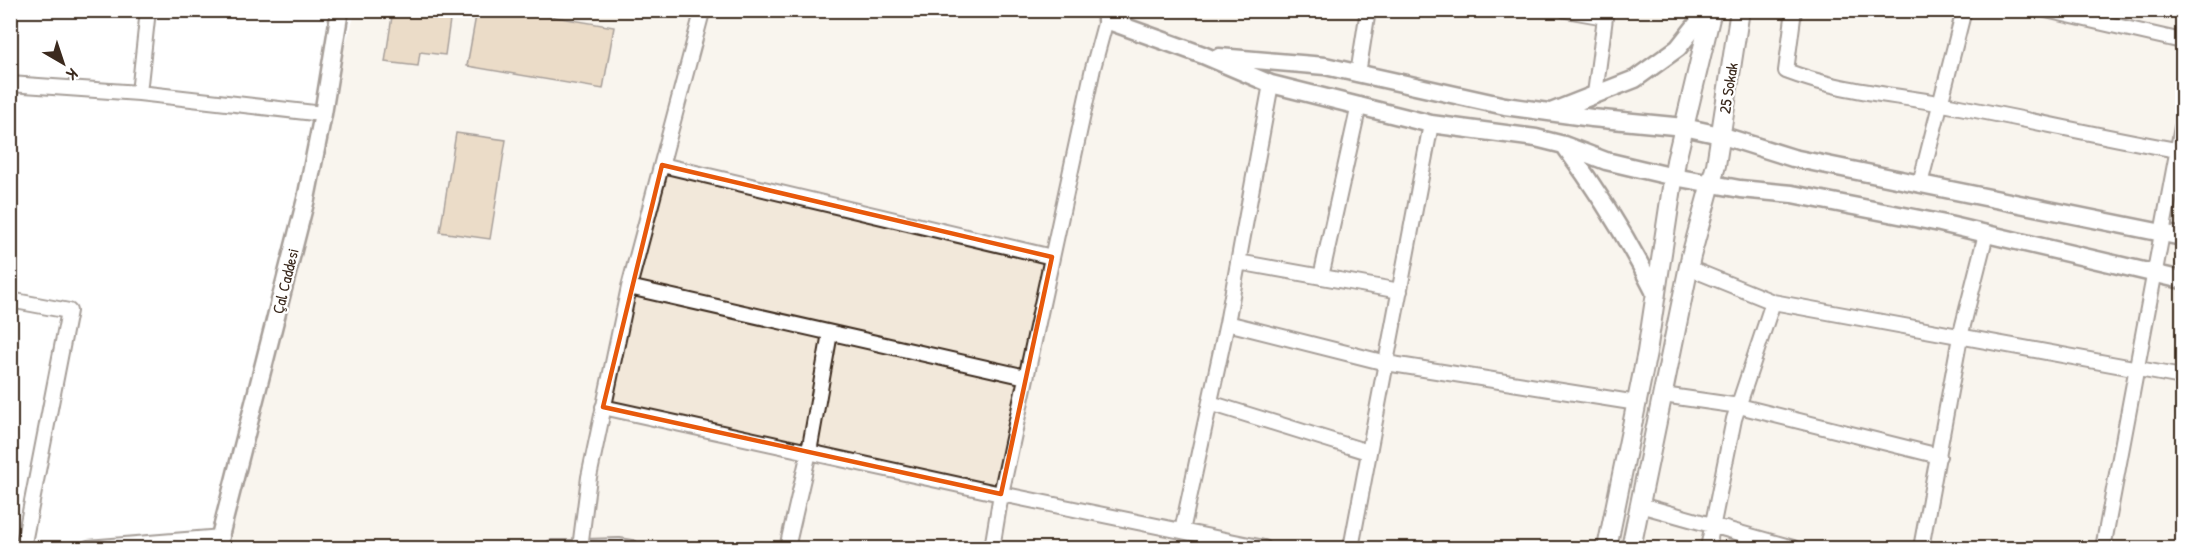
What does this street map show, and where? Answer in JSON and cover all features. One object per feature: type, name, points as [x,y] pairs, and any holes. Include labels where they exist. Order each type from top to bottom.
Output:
[{"type":"main road","name":"25 Sokak","points":[[1607,549],[1637,403],[1675,169],[1710,10]]},
{"type":"main road","name":"25 Sokak","points":[[1631,549],[1689,268],[1716,165],[1740,10]]},
{"type":"street","points":[[139,93],[148,10]]},
{"type":"street","name":"Çal Caddesi","points":[[220,543],[306,199],[340,10]]},
{"type":"street","points":[[580,548],[589,477],[629,287],[701,10]]},
{"type":"street","points":[[1358,74],[1368,10]]},
{"type":"street","points":[[1566,10],[1606,14],[1595,94]]},
{"type":"street","points":[[1550,112],[1635,79],[1678,48],[1710,10]]},
{"type":"street","points":[[1794,10],[1786,71],[1851,90],[1942,103],[2180,151]]},
{"type":"street","points":[[1920,184],[1964,10]]},
{"type":"street","points":[[2046,10],[2077,14],[2182,41]]},
{"type":"street","points":[[992,549],[1001,494],[1026,377],[1093,69],[1107,15],[1272,84],[1431,124],[1536,138],[1564,145],[1606,161],[1675,169],[1710,185],[1792,194],[1986,234],[2182,280]]},
{"type":"street","points":[[1203,55],[1325,66],[1505,106],[1684,127],[1720,135],[1793,158],[2182,237]]},
{"type":"street","points":[[10,84],[139,93],[322,114]]},
{"type":"street","points":[[1182,531],[1227,323],[1272,84]]},
{"type":"street","points":[[1321,277],[1359,105]]},
{"type":"street","points":[[1351,549],[1431,124]]},
{"type":"street","points":[[2103,549],[2180,151],[2182,127]]},
{"type":"street","points":[[1564,145],[1598,192],[1622,231],[1656,295]]},
{"type":"street","points":[[662,165],[1052,257]]},
{"type":"street","points":[[1921,549],[1960,337],[1986,234]]},
{"type":"street","points":[[1238,262],[1400,291]]},
{"type":"street","points":[[1689,268],[1773,302],[2182,377]]},
{"type":"street","points":[[629,287],[1026,377]]},
{"type":"street","points":[[10,300],[69,311],[23,549]]},
{"type":"street","points":[[1708,549],[1738,406],[1773,302]]},
{"type":"street","points":[[1227,323],[1386,363],[1637,403]]},
{"type":"street","points":[[788,549],[809,452],[830,333]]},
{"type":"street","points":[[1663,395],[1738,406],[1939,456]]},
{"type":"street","points":[[1210,403],[1368,452]]},
{"type":"street","points":[[603,407],[1264,549]]},
{"type":"street","points":[[1640,505],[1785,547]]},
{"type":"street","points":[[88,549],[220,543]]},
{"type":"street","points":[[552,549],[619,546],[632,549]]},
{"type":"highlighted area","points":[[662,165],[1052,257],[1001,494],[603,407]]},
{"type":"shaded area","points":[[356,11],[2182,11],[2182,548],[217,548],[323,114]]},
{"type":"building","points":[[393,10],[431,10],[451,13],[445,55],[420,52],[418,66],[385,62]]},
{"type":"building","points":[[477,10],[514,10],[614,27],[603,89],[467,66]]},
{"type":"building","points":[[456,133],[506,140],[490,239],[440,232]]}]
